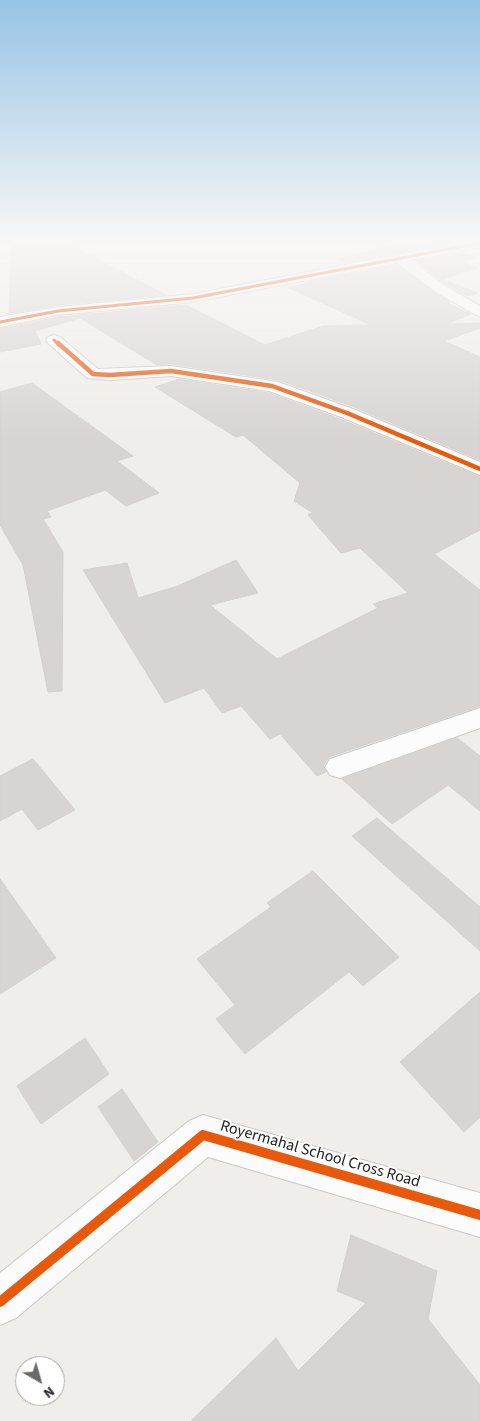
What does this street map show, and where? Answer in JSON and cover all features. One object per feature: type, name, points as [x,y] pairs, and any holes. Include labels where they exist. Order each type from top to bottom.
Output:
[{"type":"street","points":[[0,322],[58,311],[106,306]]},
{"type":"street","points":[[54,340],[93,374],[110,375],[172,371],[272,386],[348,413],[480,469]]},
{"type":"street","points":[[340,767],[475,728]]},
{"type":"street","name":"Royermahal School Cross Road","points":[[0,1302],[203,1135],[480,1216]]},
{"type":"building","points":[[9,306],[50,306],[6,314],[9,313]]},
{"type":"building","points":[[172,306],[189,306],[265,345],[323,326],[371,325],[330,306],[454,306],[471,314],[446,324],[479,323],[480,328],[444,341],[480,357],[480,460],[354,407],[279,380],[171,364],[157,365],[80,318],[35,331],[41,344],[0,352],[0,329],[58,317]]},
{"type":"building","points":[[179,379],[269,393],[340,419],[480,477],[480,530],[434,554],[480,590],[480,706],[329,757],[323,766],[326,772],[317,776],[280,734],[270,739],[241,706],[222,713],[204,688],[165,703],[83,570],[127,563],[138,598],[178,586],[236,560],[258,593],[210,605],[277,659],[378,608],[373,604],[408,593],[360,548],[341,553],[308,515],[313,513],[294,501],[300,483],[243,435],[236,437],[155,387]]},
{"type":"building","points":[[32,383],[133,456],[117,461],[159,493],[126,506],[105,490],[47,511],[51,517],[43,519],[63,552],[62,691],[48,692],[23,565],[0,525],[0,392]]},
{"type":"building","points":[[457,738],[480,756],[480,811],[448,785],[392,824],[342,779]]},
{"type":"building","points":[[33,759],[75,810],[38,830],[22,809],[0,821],[0,776]]},
{"type":"building","points":[[377,818],[480,907],[480,951],[352,836]]},
{"type":"building","points":[[313,871],[399,957],[363,986],[349,972],[245,1054],[216,1019],[235,1005],[197,959],[271,907],[267,903]]},
{"type":"building","points":[[0,879],[56,958],[0,994]]},
{"type":"building","points":[[480,992],[480,1117],[464,1132],[400,1062]]},
{"type":"building","points":[[85,1038],[109,1074],[41,1124],[17,1086]]},
{"type":"building","points":[[122,1089],[158,1142],[134,1161],[98,1107]]},
{"type":"building","points":[[351,1235],[437,1271],[428,1319],[480,1385],[480,1421],[191,1421],[276,1338],[298,1371],[366,1303],[337,1291]]},
{"type":"cycle path","points":[[0,322],[58,311],[107,306]]},
{"type":"cycle path","points":[[54,340],[93,374],[110,375],[171,371],[272,386],[347,413],[480,469]]},
{"type":"cycle path","points":[[0,1302],[203,1135],[480,1215]]}]
